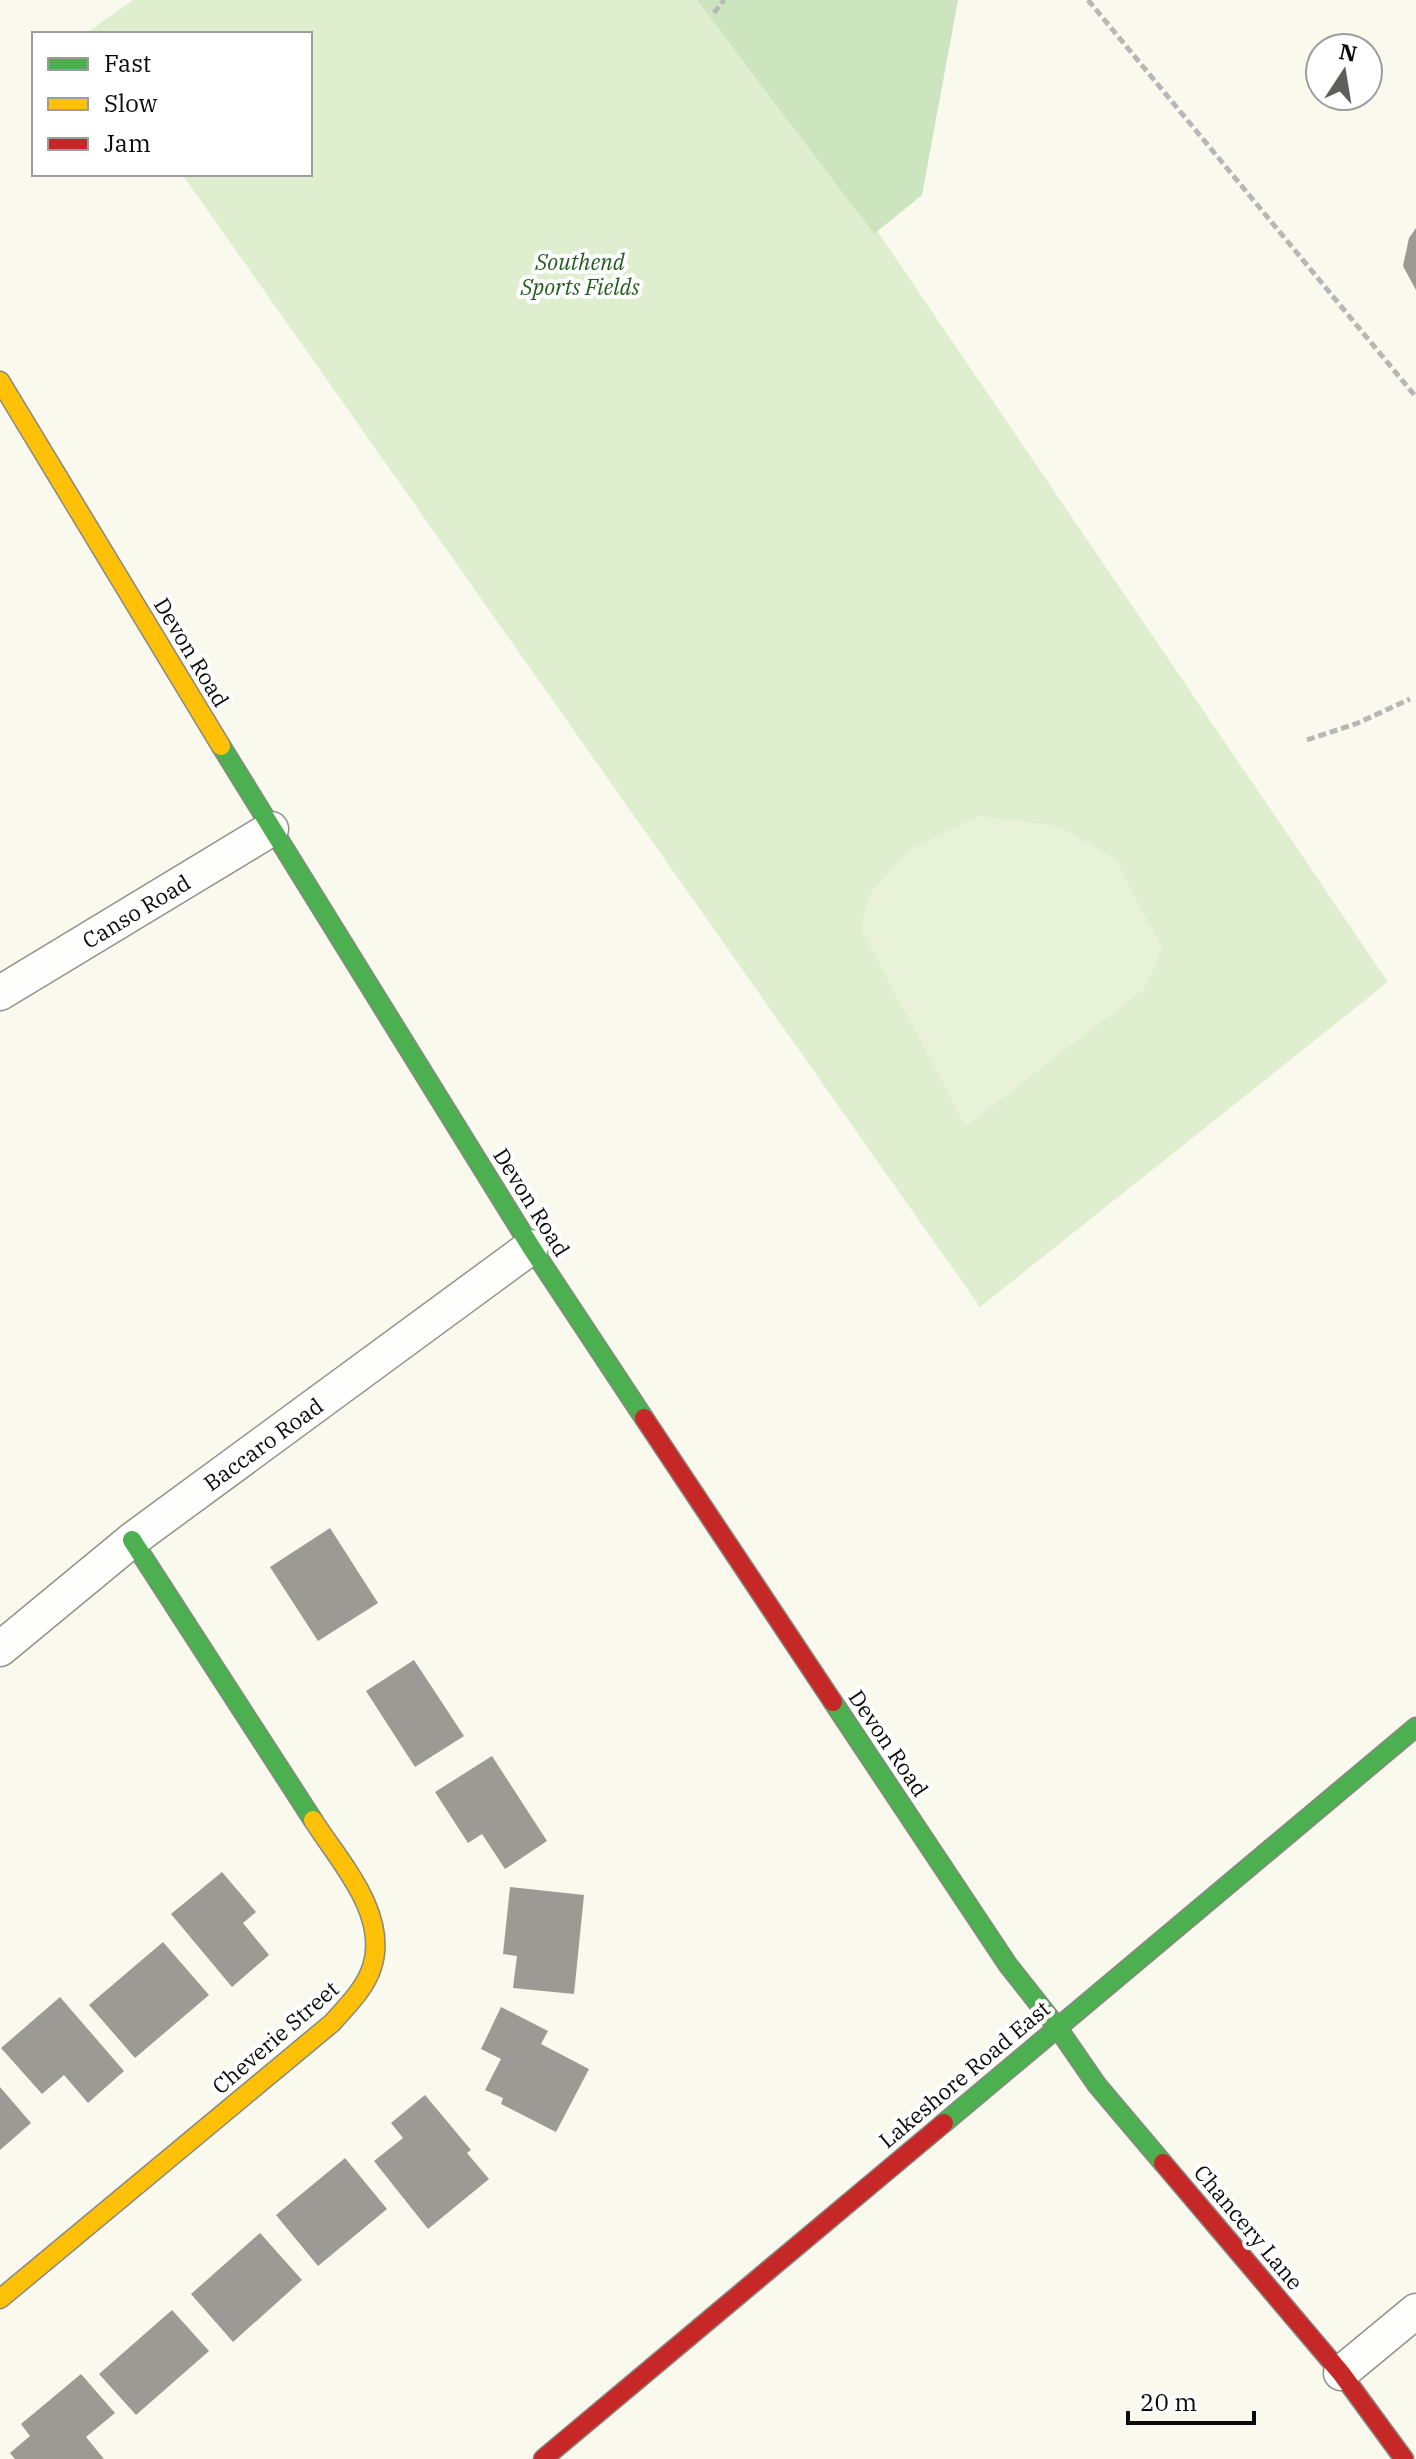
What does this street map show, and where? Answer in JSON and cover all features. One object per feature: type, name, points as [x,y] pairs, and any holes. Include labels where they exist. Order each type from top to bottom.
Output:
[{"type":"street","name":"Devon Road","points":[[0,381],[271,829],[531,1247],[999,1951],[1057,2027]]},
{"type":"street","name":"Canso Road","points":[[0,993],[271,829]]},
{"type":"street","name":"Baccaro Road","points":[[0,1649],[132,1540],[531,1247]]},
{"type":"street","name":"Cheverie Street","points":[[0,2299],[332,2023],[359,1995],[371,1970],[376,1946],[374,1922],[364,1899],[132,1540]]},
{"type":"street","name":"Lakeshore Road East","points":[[543,2459],[1416,1727]]},
{"type":"street","name":"Chancery Lane","points":[[1057,2027],[1097,2085],[1341,2373],[1404,2459]]},
{"type":"street","points":[[1341,2373],[1416,2311]]},
{"type":"path","points":[[714,13],[724,0]]},
{"type":"path","points":[[1088,0],[1416,397]]},
{"type":"path","points":[[1307,740],[1358,723],[1410,699]]},
{"type":"green space","name":"Southend Sports Fields","points":[[133,0],[720,0],[1388,982],[980,1307],[183,176],[312,176],[312,32],[88,32]]},
{"type":"green space","points":[[697,0],[958,0],[922,195],[874,234]]},
{"type":"green space","points":[[978,816],[1058,826],[1114,858],[1162,947],[1145,988],[966,1126],[861,929],[868,897],[907,851]]},
{"type":"building","points":[[1416,228],[1416,290],[1403,266],[1409,238]]},
{"type":"building","points":[[330,1528],[378,1603],[318,1641],[270,1567]]},
{"type":"building","points":[[414,1660],[464,1736],[415,1767],[366,1691]]},
{"type":"building","points":[[492,1756],[547,1841],[505,1869],[482,1834],[468,1843],[435,1792]]},
{"type":"building","points":[[222,1872],[256,1912],[243,1923],[269,1955],[232,1987],[171,1914]]},
{"type":"building","points":[[510,1887],[584,1895],[574,1994],[513,1988],[517,1956],[503,1954]]},
{"type":"building","points":[[163,1942],[209,1995],[135,2058],[89,2005]]},
{"type":"building","points":[[60,1997],[124,2071],[88,2103],[64,2075],[42,2094],[1,2048]]},
{"type":"building","points":[[501,2007],[548,2031],[541,2044],[589,2069],[556,2132],[501,2104],[503,2098],[485,2090],[501,2059],[481,2049]]},
{"type":"building","points":[[0,2087],[31,2123],[0,2150]]},
{"type":"building","points":[[425,2095],[471,2150],[467,2153],[489,2179],[428,2229],[374,2161],[403,2138],[391,2123]]},
{"type":"building","points":[[345,2158],[387,2209],[318,2266],[276,2215]]},
{"type":"building","points":[[260,2233],[302,2280],[233,2342],[191,2294]]},
{"type":"building","points":[[172,2310],[209,2351],[136,2415],[99,2374]]},
{"type":"building","points":[[81,2374],[115,2413],[86,2437],[104,2459],[15,2459],[10,2453],[30,2436],[21,2424]]},
{"type":"traffic: fast","points":[[221,746],[531,1247],[644,1418]]},
{"type":"traffic: fast","points":[[132,1540],[313,1820]]},
{"type":"traffic: fast","points":[[833,1702],[1008,1965],[1057,2027],[1097,2085],[1163,2163]]},
{"type":"traffic: fast","points":[[944,2123],[1416,1727]]},
{"type":"traffic: slow","points":[[0,381],[221,746]]},
{"type":"traffic: slow","points":[[0,2299],[332,2023],[360,1990],[372,1967],[374,1927],[359,1889],[313,1820]]},
{"type":"traffic: jam","points":[[644,1418],[833,1702]]},
{"type":"traffic: jam","points":[[543,2459],[944,2123]]},
{"type":"traffic: jam","points":[[1163,2163],[1341,2373],[1404,2459]]}]
